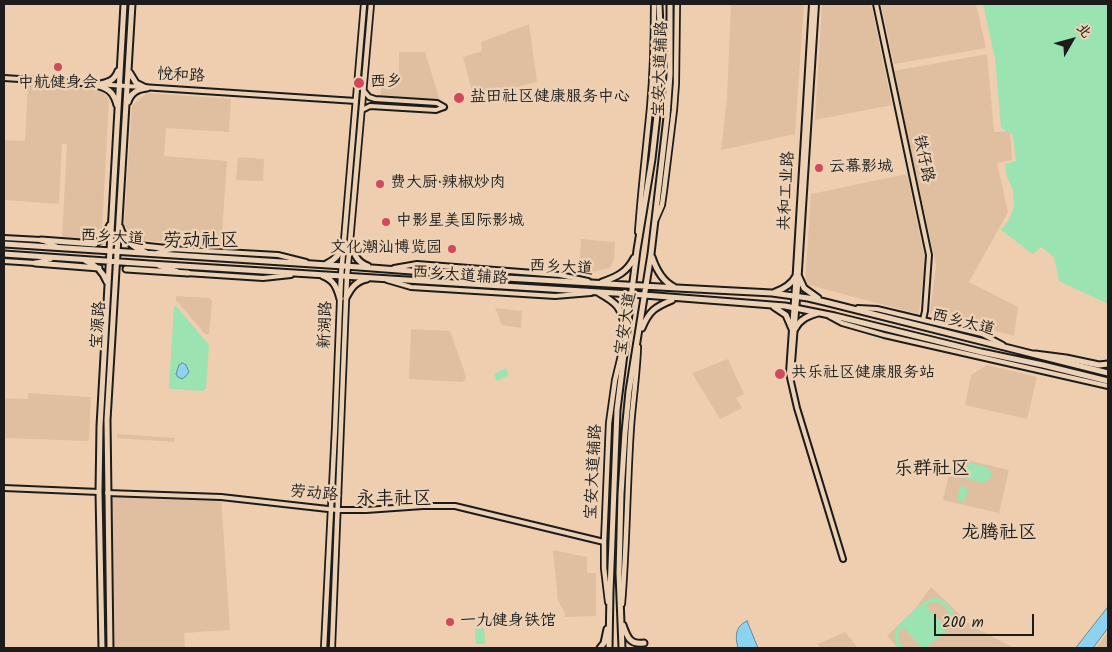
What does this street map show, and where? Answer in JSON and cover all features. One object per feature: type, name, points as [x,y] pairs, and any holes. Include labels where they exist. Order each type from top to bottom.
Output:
[{"type":"main road","name":"宝源路","points":[[102,648],[99,492],[100,426],[124,4]]},
{"type":"main road","name":"宝源路","points":[[110,648],[107,420],[132,4]]},
{"type":"main road","name":"新湖路","points":[[324,648],[343,298],[348,266],[347,242],[364,4]]},
{"type":"main road","name":"新湖路","points":[[332,648],[343,298],[341,276],[347,242],[362,110],[371,4]]},
{"type":"main road","name":"宝安大道辅路","points":[[637,250],[639,208],[650,99],[654,4]]},
{"type":"main road","name":"宝安大道","points":[[610,648],[609,614],[616,433],[632,285],[657,115],[659,4]]},
{"type":"main road","name":"宝安大道","points":[[622,648],[619,573],[622,485],[628,401],[651,254],[667,117],[670,74],[670,4]]},
{"type":"main road","name":"宝安大道辅路","points":[[654,223],[662,205],[674,110],[677,4]]},
{"type":"main road","points":[[96,85],[113,80],[118,74],[121,61]]},
{"type":"main road","points":[[129,65],[133,80],[147,88]]},
{"type":"main road","points":[[96,85],[111,92],[115,98],[118,111]]},
{"type":"main road","points":[[126,114],[128,102],[132,94],[147,88]]},
{"type":"main road","points":[[77,249],[95,244],[103,238],[107,233],[112,217]]},
{"type":"main road","points":[[120,217],[122,232],[128,242],[149,254]]},
{"type":"main road","points":[[41,240],[95,244]]},
{"type":"main road","points":[[320,265],[336,258],[347,242],[357,260],[373,268]]},
{"type":"main road","name":"西乡大道","points":[[4,244],[489,277],[772,292],[851,308],[1108,373]]},
{"type":"main road","points":[[132,245],[171,249]]},
{"type":"main road","points":[[597,283],[614,278],[624,272],[633,260],[637,250]]},
{"type":"main road","name":"西乡大道","points":[[4,254],[631,294],[769,305],[821,312],[1108,381]]},
{"type":"main road","points":[[651,254],[661,276],[677,288]]},
{"type":"main road","points":[[78,259],[92,263],[99,268],[108,284]]},
{"type":"main road","points":[[35,263],[99,268]]},
{"type":"main road","points":[[116,280],[126,269],[150,264]]},
{"type":"main road","points":[[126,269],[188,273]]},
{"type":"main road","points":[[318,274],[333,283],[343,298],[357,283],[374,278]]},
{"type":"main road","points":[[772,292],[788,286],[797,276],[804,288],[825,302]]},
{"type":"main road","points":[[108,294],[112,290],[115,294]]},
{"type":"main road","points":[[598,292],[613,301],[620,309],[627,334]]},
{"type":"main road","points":[[639,336],[649,313],[675,298]]},
{"type":"main road","points":[[769,305],[786,315],[794,329],[802,319],[821,312]]},
{"type":"main road","name":"宝安大道辅路","points":[[609,614],[604,568],[604,542],[609,423],[616,372],[627,334]]},
{"type":"main road","points":[[970,355],[981,352]]},
{"type":"main road","points":[[1035,354],[1094,364],[1108,364]]},
{"type":"main road","points":[[600,648],[605,638],[609,614]]},
{"type":"main road","points":[[621,619],[627,636],[632,642],[637,644],[644,643]]},
{"type":"main road","points":[[101,628],[104,632],[107,632],[109,628]]},
{"type":"street","name":"共和工业路","points":[[812,4],[791,378],[797,408],[843,559]]},
{"type":"street","name":"共和工业路","points":[[797,276],[816,4]]},
{"type":"street","name":"铁仔路","points":[[876,4],[929,255],[923,320]]},
{"type":"street","name":"悦和路","points":[[4,78],[356,101]]},
{"type":"street","points":[[362,110],[370,106],[436,110],[444,107],[437,103],[375,99],[369,97],[363,90]]},
{"type":"street","points":[[4,238],[41,240],[60,248]]},
{"type":"street","points":[[149,254],[171,249],[278,255],[320,265]]},
{"type":"street","points":[[4,260],[35,263],[55,257]]},
{"type":"street","points":[[150,264],[188,273],[263,278],[302,273]]},
{"type":"street","points":[[851,308],[877,309],[982,334],[1011,349]]},
{"type":"street","points":[[821,312],[850,325],[884,335],[1108,386]]},
{"type":"street","points":[[4,488],[99,492]]},
{"type":"street","name":"劳动路","points":[[107,493],[221,497],[331,510],[455,506],[604,542]]},
{"type":"shaded area","points":[[731,4],[804,4],[795,134],[721,150],[727,98]]},
{"type":"shaded area","points":[[822,4],[871,4],[892,105],[815,120]]},
{"type":"shaded area","points":[[881,4],[976,4],[986,48],[894,64]]},
{"type":"shaded area","points":[[529,24],[537,82],[474,98],[463,57],[482,51],[481,42]]},
{"type":"shaded area","points":[[399,52],[425,52],[440,101],[380,97],[382,76],[399,77]]},
{"type":"shaded area","points":[[987,54],[994,132],[1010,131],[1012,160],[997,163],[1008,212],[969,282],[1018,307],[1014,336],[930,313],[936,265],[894,71]]},
{"type":"shaded area","points":[[28,84],[100,89],[109,99],[102,230],[91,239],[62,238],[67,144],[62,144],[59,204],[4,200],[4,140],[25,141]]},
{"type":"shaded area","points":[[147,93],[231,99],[229,132],[166,128],[164,156],[227,161],[221,246],[137,240],[124,226],[132,105]]},
{"type":"shaded area","points":[[238,157],[264,159],[263,181],[236,180]]},
{"type":"shaded area","points":[[907,174],[925,265],[919,314],[805,284],[811,194]]},
{"type":"shaded area","points":[[581,239],[615,242],[614,259],[610,268],[587,273],[579,272]]},
{"type":"shaded area","points":[[176,296],[209,298],[212,301],[209,334],[205,334],[176,300]]},
{"type":"shaded area","points":[[495,308],[522,311],[521,328],[502,325]]},
{"type":"shaded area","points":[[411,329],[450,331],[466,376],[465,380],[462,382],[409,379]]},
{"type":"shaded area","points":[[728,359],[744,394],[736,398],[742,408],[720,419],[692,373]]},
{"type":"shaded area","points":[[987,365],[1037,377],[1027,419],[965,405],[971,375]]},
{"type":"shaded area","points":[[28,393],[91,397],[89,441],[4,438],[4,398],[28,399]]},
{"type":"shaded area","points":[[117,434],[175,438],[175,442],[117,438]]},
{"type":"shaded area","points":[[953,457],[1009,470],[999,513],[943,500]]},
{"type":"shaded area","points":[[112,493],[221,497],[230,630],[184,633],[185,648],[115,648]]},
{"type":"shaded area","points":[[553,550],[587,557],[587,573],[596,573],[596,616],[565,617],[565,613],[558,601]]},
{"type":"shaded area","points":[[931,587],[972,626],[1014,648],[898,648],[887,636],[915,609]]},
{"type":"shaded area","points":[[845,632],[858,648],[819,648],[818,644]]},
{"type":"shaded area","points":[[1108,632],[1108,648],[1096,648]]},
{"type":"green space","points":[[983,4],[1108,4],[1108,304],[1059,281],[1054,257],[1041,247],[1033,254],[1001,230],[1009,220],[1014,207],[1013,190],[1007,177],[1005,164],[1016,161],[1013,135],[1001,128],[995,58]]},
{"type":"green space","points":[[176,306],[209,345],[206,389],[203,391],[170,389],[169,387],[174,307]]},
{"type":"green space","points":[[506,368],[509,375],[497,381],[494,374]]},
{"type":"green space","points":[[967,462],[987,467],[992,472],[990,479],[984,483],[963,478],[959,468]]},
{"type":"green space","points":[[960,486],[968,488],[965,502],[957,500]]},
{"type":"green space","points":[[935,598],[943,600],[952,610],[953,616],[949,627],[926,648],[920,648],[903,627],[899,638],[904,648],[898,648],[895,641],[895,632],[898,626],[921,605]],"holes":[[[930,603],[940,603],[948,611],[945,626],[926,606]]]},
{"type":"green space","points":[[484,628],[485,644],[476,644],[475,629]]},
{"type":"water","points":[[183,363],[189,372],[182,379],[176,374],[179,365]]},
{"type":"water","points":[[1108,607],[1108,628],[1093,648],[1076,648]]},
{"type":"water","points":[[747,621],[758,648],[738,648],[736,640],[738,629]]},
{"type":"place","name":"中航健身会","points":[[58,67]]},
{"type":"place","name":"西乡","points":[[359,83]]},
{"type":"place","name":"盐田社区健康服务中心","points":[[459,98]]},
{"type":"place","name":"云幕影城","points":[[819,168]]},
{"type":"place","name":"费大厨·辣椒炒肉","points":[[380,184]]},
{"type":"place","name":"中影星美国际影城","points":[[386,222]]},
{"type":"place","name":"文化潮汕博览园","points":[[452,249]]},
{"type":"place","name":"共乐社区健康服务站","points":[[780,374]]},
{"type":"place","name":"一九健身铁馆","points":[[450,622]]},
{"type":"district","name":"劳动社区","points":[[201,243]]},
{"type":"district","name":"乐群社区","points":[[932,471]]},
{"type":"district","name":"永丰社区","points":[[394,501]]},
{"type":"district","name":"龙腾社区","points":[[999,535]]}]
